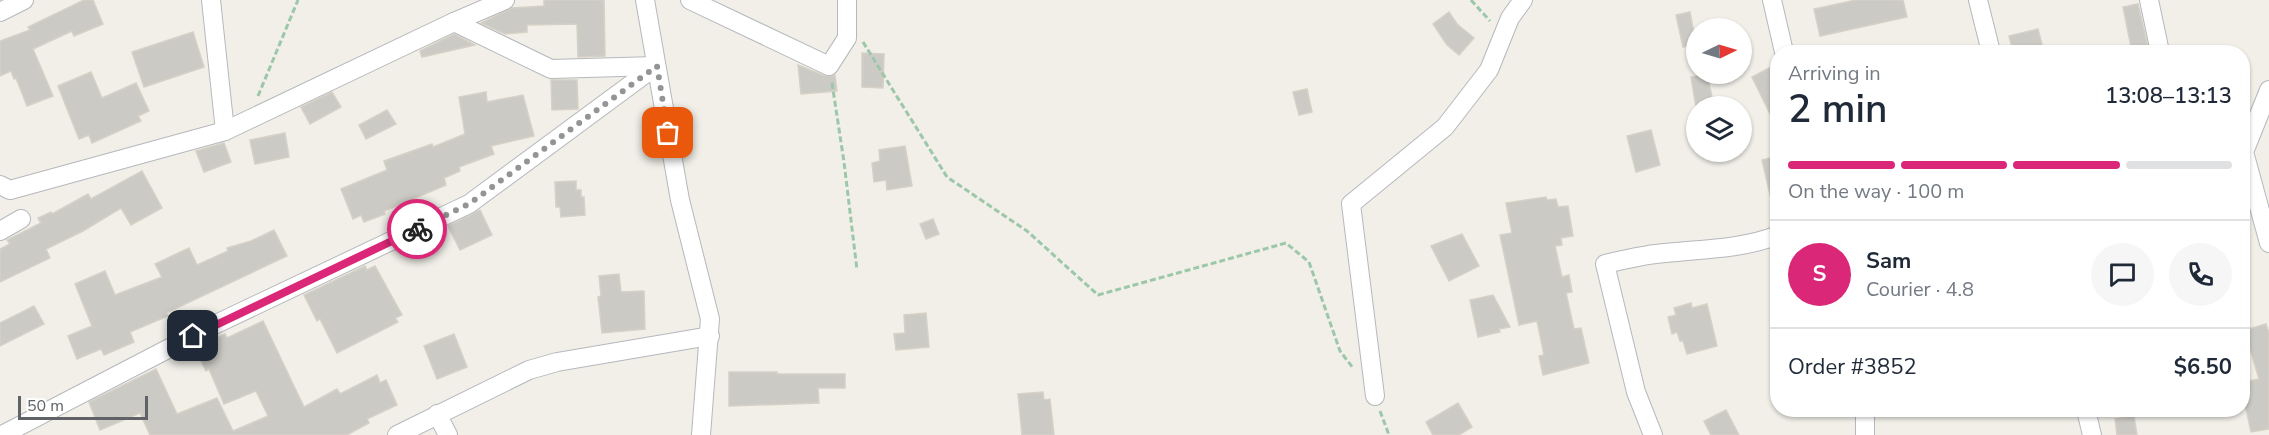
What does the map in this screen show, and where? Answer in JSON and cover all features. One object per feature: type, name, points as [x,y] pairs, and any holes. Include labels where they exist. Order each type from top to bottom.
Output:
[{"type":"street","points":[[0,12],[24,0]]},
{"type":"street","points":[[211,0],[225,130]]},
{"type":"street","points":[[0,185],[10,190],[225,130],[505,0]]},
{"type":"street","points":[[645,0],[680,200],[710,320],[701,435]]},
{"type":"street","points":[[690,0],[829,66],[847,38],[847,7]]},
{"type":"street","points":[[1375,396],[1351,204],[1445,127],[1489,70],[1510,18],[1523,0]]},
{"type":"street","points":[[1772,0],[1782,45]]},
{"type":"street","points":[[1978,0],[1989,45]]},
{"type":"street","points":[[2149,0],[2159,45]]},
{"type":"street","points":[[454,22],[551,69],[657,66]]},
{"type":"street","points":[[2,435],[214,324],[469,204],[657,66]]},
{"type":"street","points":[[2250,135],[2269,90]]},
{"type":"street","points":[[2250,176],[2269,243]]},
{"type":"street","points":[[0,231],[21,219]]},
{"type":"street","points":[[1653,435],[1636,392],[1605,264],[1654,254],[1702,249],[1770,237]]},
{"type":"street","points":[[397,435],[529,370],[557,362],[710,336]]},
{"type":"street","points":[[437,414],[448,435]]},
{"type":"street","points":[[1865,417],[1865,435]]},
{"type":"street","points":[[2088,417],[2092,435]]},
{"type":"path","points":[[248,119],[298,0]]},
{"type":"path","points":[[1471,0],[1503,36]]},
{"type":"path","points":[[847,7],[948,177],[1027,231],[1098,295],[1286,243],[1309,262],[1340,351],[1354,369]]},
{"type":"path","points":[[829,66],[844,162],[857,270]]},
{"type":"path","points":[[1375,396],[1389,435]]},
{"type":"building","points":[[84,0],[93,0],[103,24],[74,36],[72,31],[33,49],[53,96],[27,106],[11,71],[0,76],[0,41],[30,30],[28,27]]},
{"type":"building","points":[[544,0],[604,0],[605,56],[578,57],[577,24],[527,25],[527,32],[505,34],[481,23],[512,8],[544,6]]},
{"type":"building","points":[[1856,0],[1903,0],[1907,17],[1820,36],[1814,9]]},
{"type":"building","points":[[2138,4],[2147,45],[2131,45],[2123,7]]},
{"type":"building","points":[[1449,12],[1457,24],[1474,38],[1459,55],[1447,45],[1433,24]]},
{"type":"building","points":[[1690,12],[1691,18],[1686,18],[1686,46],[1683,47],[1676,15]]},
{"type":"building","points":[[2038,29],[2042,45],[2011,45],[2009,36]]},
{"type":"building","points":[[193,32],[204,67],[144,87],[132,52]]},
{"type":"building","points":[[454,34],[475,45],[422,57],[420,51]]},
{"type":"building","points":[[862,53],[884,54],[883,88],[862,87]]},
{"type":"building","points":[[798,65],[825,76],[835,75],[837,91],[801,94]]},
{"type":"building","points":[[1770,68],[1770,114],[1752,77]]},
{"type":"building","points":[[91,72],[102,98],[136,83],[149,111],[138,116],[141,121],[92,143],[89,135],[79,139],[58,86]]},
{"type":"building","points":[[551,80],[577,80],[578,109],[552,110]]},
{"type":"building","points":[[1692,84],[1709,84],[1712,96],[1694,96]]},
{"type":"building","points":[[1307,89],[1312,112],[1299,115],[1293,92]]},
{"type":"building","points":[[332,92],[341,107],[310,124],[301,107]]},
{"type":"building","points":[[486,92],[487,102],[523,95],[534,136],[491,146],[494,154],[459,167],[460,171],[444,178],[446,185],[384,211],[385,214],[364,222],[361,215],[353,219],[341,189],[387,170],[384,161],[432,144],[433,147],[465,134],[459,97]]},
{"type":"building","points":[[387,110],[396,124],[366,139],[359,125]]},
{"type":"building","points":[[1651,130],[1660,165],[1636,172],[1627,136]]},
{"type":"building","points":[[285,133],[289,157],[255,164],[250,140]]},
{"type":"building","points":[[224,143],[231,162],[204,172],[196,151]]},
{"type":"building","points":[[905,146],[912,186],[887,190],[886,180],[874,182],[872,163],[880,161],[879,150]]},
{"type":"building","points":[[1770,158],[1770,194],[1762,160]]},
{"type":"building","points":[[142,171],[162,208],[131,225],[121,208],[83,231],[46,249],[50,258],[0,282],[0,249],[10,244],[7,240],[41,223],[38,218],[51,212],[52,214],[88,194],[91,199]]},
{"type":"building","points":[[576,181],[576,190],[581,190],[581,197],[584,197],[585,215],[561,217],[560,207],[556,207],[555,182]]},
{"type":"building","points":[[1546,197],[1547,200],[1556,199],[1558,207],[1568,206],[1573,236],[1561,238],[1562,245],[1555,246],[1562,277],[1569,275],[1572,292],[1566,293],[1574,329],[1581,328],[1589,363],[1543,375],[1539,356],[1544,355],[1537,321],[1519,325],[1500,235],[1512,233],[1506,203]]},
{"type":"building","points":[[480,210],[492,235],[460,250],[448,226]]},
{"type":"building","points":[[933,219],[939,234],[926,239],[920,224]]},
{"type":"building","points":[[274,230],[287,256],[166,313],[168,316],[130,332],[134,342],[104,355],[101,349],[77,359],[68,336],[92,326],[75,284],[105,271],[115,295],[162,277],[155,264],[189,248],[197,265],[228,251],[227,248],[251,241]]},
{"type":"building","points":[[1462,234],[1479,266],[1449,281],[1431,246]]},
{"type":"building","points":[[365,266],[367,270],[375,266],[402,315],[395,318],[398,322],[337,353],[320,319],[317,321],[304,295]]},
{"type":"building","points":[[619,274],[621,292],[644,291],[645,329],[602,333],[598,297],[601,296],[599,276]]},
{"type":"building","points":[[1493,295],[1510,327],[1478,337],[1470,300]]},
{"type":"building","points":[[1691,303],[1692,308],[1707,304],[1717,346],[1687,354],[1677,332],[1672,334],[1668,317],[1676,315],[1674,308]]},
{"type":"building","points":[[34,306],[44,324],[0,346],[0,323]]},
{"type":"building","points":[[926,313],[929,347],[896,350],[894,334],[905,333],[904,315]]},
{"type":"building","points":[[263,321],[304,407],[337,389],[340,394],[377,375],[380,383],[386,380],[397,405],[367,419],[369,423],[347,435],[150,435],[140,413],[100,430],[89,402],[156,369],[177,414],[217,398],[233,431],[268,416],[256,391],[224,404],[209,369],[206,371],[195,348],[225,334],[227,338]]},
{"type":"building","points":[[2266,324],[2269,333],[2269,429],[2251,432],[2248,417],[2250,417],[2250,381],[2259,379],[2250,349],[2250,329]]},
{"type":"building","points":[[454,334],[467,367],[437,379],[424,346]]},
{"type":"building","points":[[729,372],[845,374],[845,388],[818,388],[819,403],[729,406]]},
{"type":"building","points":[[1043,392],[1044,400],[1050,399],[1054,435],[1022,435],[1018,394]]},
{"type":"building","points":[[1458,403],[1472,427],[1459,435],[1433,435],[1426,422]]},
{"type":"building","points":[[1726,410],[1739,435],[1711,435],[1704,421]]},
{"type":"building","points":[[2134,417],[2137,435],[2117,435],[2115,419]]},
{"type":"way so far","points":[[417,229],[469,204],[657,66],[668,133]]},
{"type":"route","points":[[193,336],[417,229]]}]
